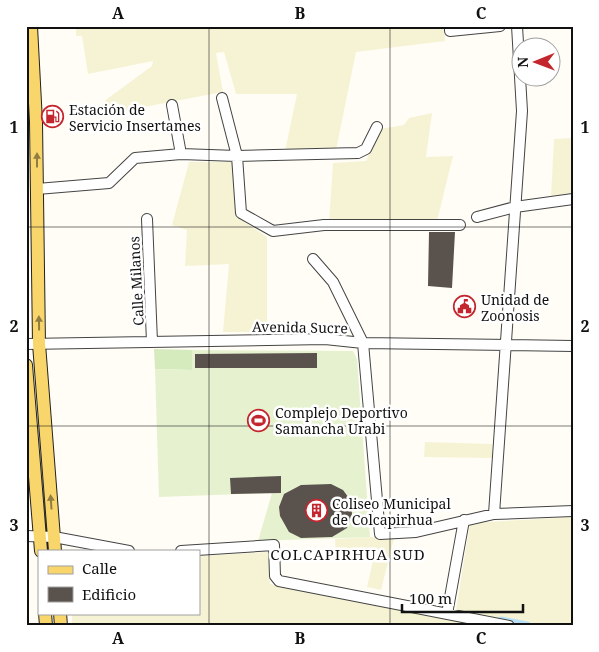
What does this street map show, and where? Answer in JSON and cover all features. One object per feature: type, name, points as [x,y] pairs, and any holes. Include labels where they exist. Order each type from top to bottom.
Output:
[{"type":"main road","points":[[31,26],[31,117],[36,189],[39,344],[55,550]]},
{"type":"main road","points":[[26,365],[31,467],[41,550]]},
{"type":"street","points":[[450,26],[450,31],[500,26]]},
{"type":"street","points":[[494,514],[522,110],[517,26]]},
{"type":"street","points":[[222,98],[237,156],[241,213],[272,231],[324,225],[460,225]]},
{"type":"street","points":[[172,105],[181,154]]},
{"type":"street","points":[[36,189],[109,183],[135,158],[181,154],[237,156],[358,153],[366,149],[377,127]]},
{"type":"street","points":[[477,217],[515,207],[573,199]]},
{"type":"street","name":"Calle Milanos","points":[[147,219],[152,342]]},
{"type":"street","points":[[313,260],[333,282],[363,343],[380,534],[416,532],[450,526],[464,520],[494,514],[573,512]]},
{"type":"street","name":"Avenida Sucre","points":[[26,344],[325,338],[363,343],[573,346]]},
{"type":"street","points":[[447,614],[464,520]]},
{"type":"street","points":[[26,536],[54,537],[124,550]]},
{"type":"street","points":[[196,550],[274,545],[274,576],[278,581],[509,626]]},
{"type":"shaded area","points":[[76,26],[444,26],[445,41],[356,52],[336,150],[285,151],[297,94],[236,94],[224,52],[216,53],[223,92],[91,117],[107,99],[152,66],[153,61],[88,74],[82,36],[76,36]]},
{"type":"shaded area","points":[[432,113],[426,157],[453,156],[437,221],[329,223],[333,163],[366,161],[380,129],[404,125],[409,118]]},
{"type":"shaded area","points":[[573,138],[573,193],[551,196],[554,139]]},
{"type":"shaded area","points":[[189,162],[236,162],[237,217],[267,237],[267,332],[223,332],[229,264],[185,266],[187,230],[172,225]]},
{"type":"shaded area","points":[[425,442],[492,444],[492,458],[424,457]]},
{"type":"shaded area","points":[[573,517],[573,626],[538,626],[456,610],[470,523]]},
{"type":"shaded area","points":[[394,538],[381,590],[367,587],[373,561],[336,555],[335,539]]},
{"type":"shaded area","points":[[268,552],[270,584],[483,626],[72,626],[72,614],[200,614],[200,556]]},
{"type":"green space","points":[[154,349],[192,350],[192,370],[155,369]]},
{"type":"green space","name":"Complejo Deportivo Samancha Urabi","points":[[192,350],[353,351],[357,359],[370,537],[258,541],[272,493],[159,497],[155,369],[192,370]]},
{"type":"building","points":[[429,232],[455,232],[452,288],[428,286]]},
{"type":"building","points":[[317,353],[317,368],[195,368],[195,354]]},
{"type":"building","points":[[281,476],[281,493],[231,494],[230,478]]},
{"type":"building","name":"Coliseo Municipal de Colcapirhua","points":[[331,484],[343,490],[351,501],[352,515],[347,528],[332,537],[301,538],[289,532],[280,516],[279,507],[284,494],[301,485]]},
{"type":"waterway","points":[[501,621],[527,626]]},
{"type":"place","name":"Estación de Servicio Insertames","points":[[53,117]]},
{"type":"place","name":"Unidad de Zoonosis","points":[[465,307]]},
{"type":"place","name":"Complejo Deportivo Samancha Urabi","points":[[259,420]]},
{"type":"place","name":"Coliseo Municipal de Colcapirhua","points":[[316,511]]},
{"type":"district","name":"COLCAPIRHUA SUD","points":[[348,554]]}]
